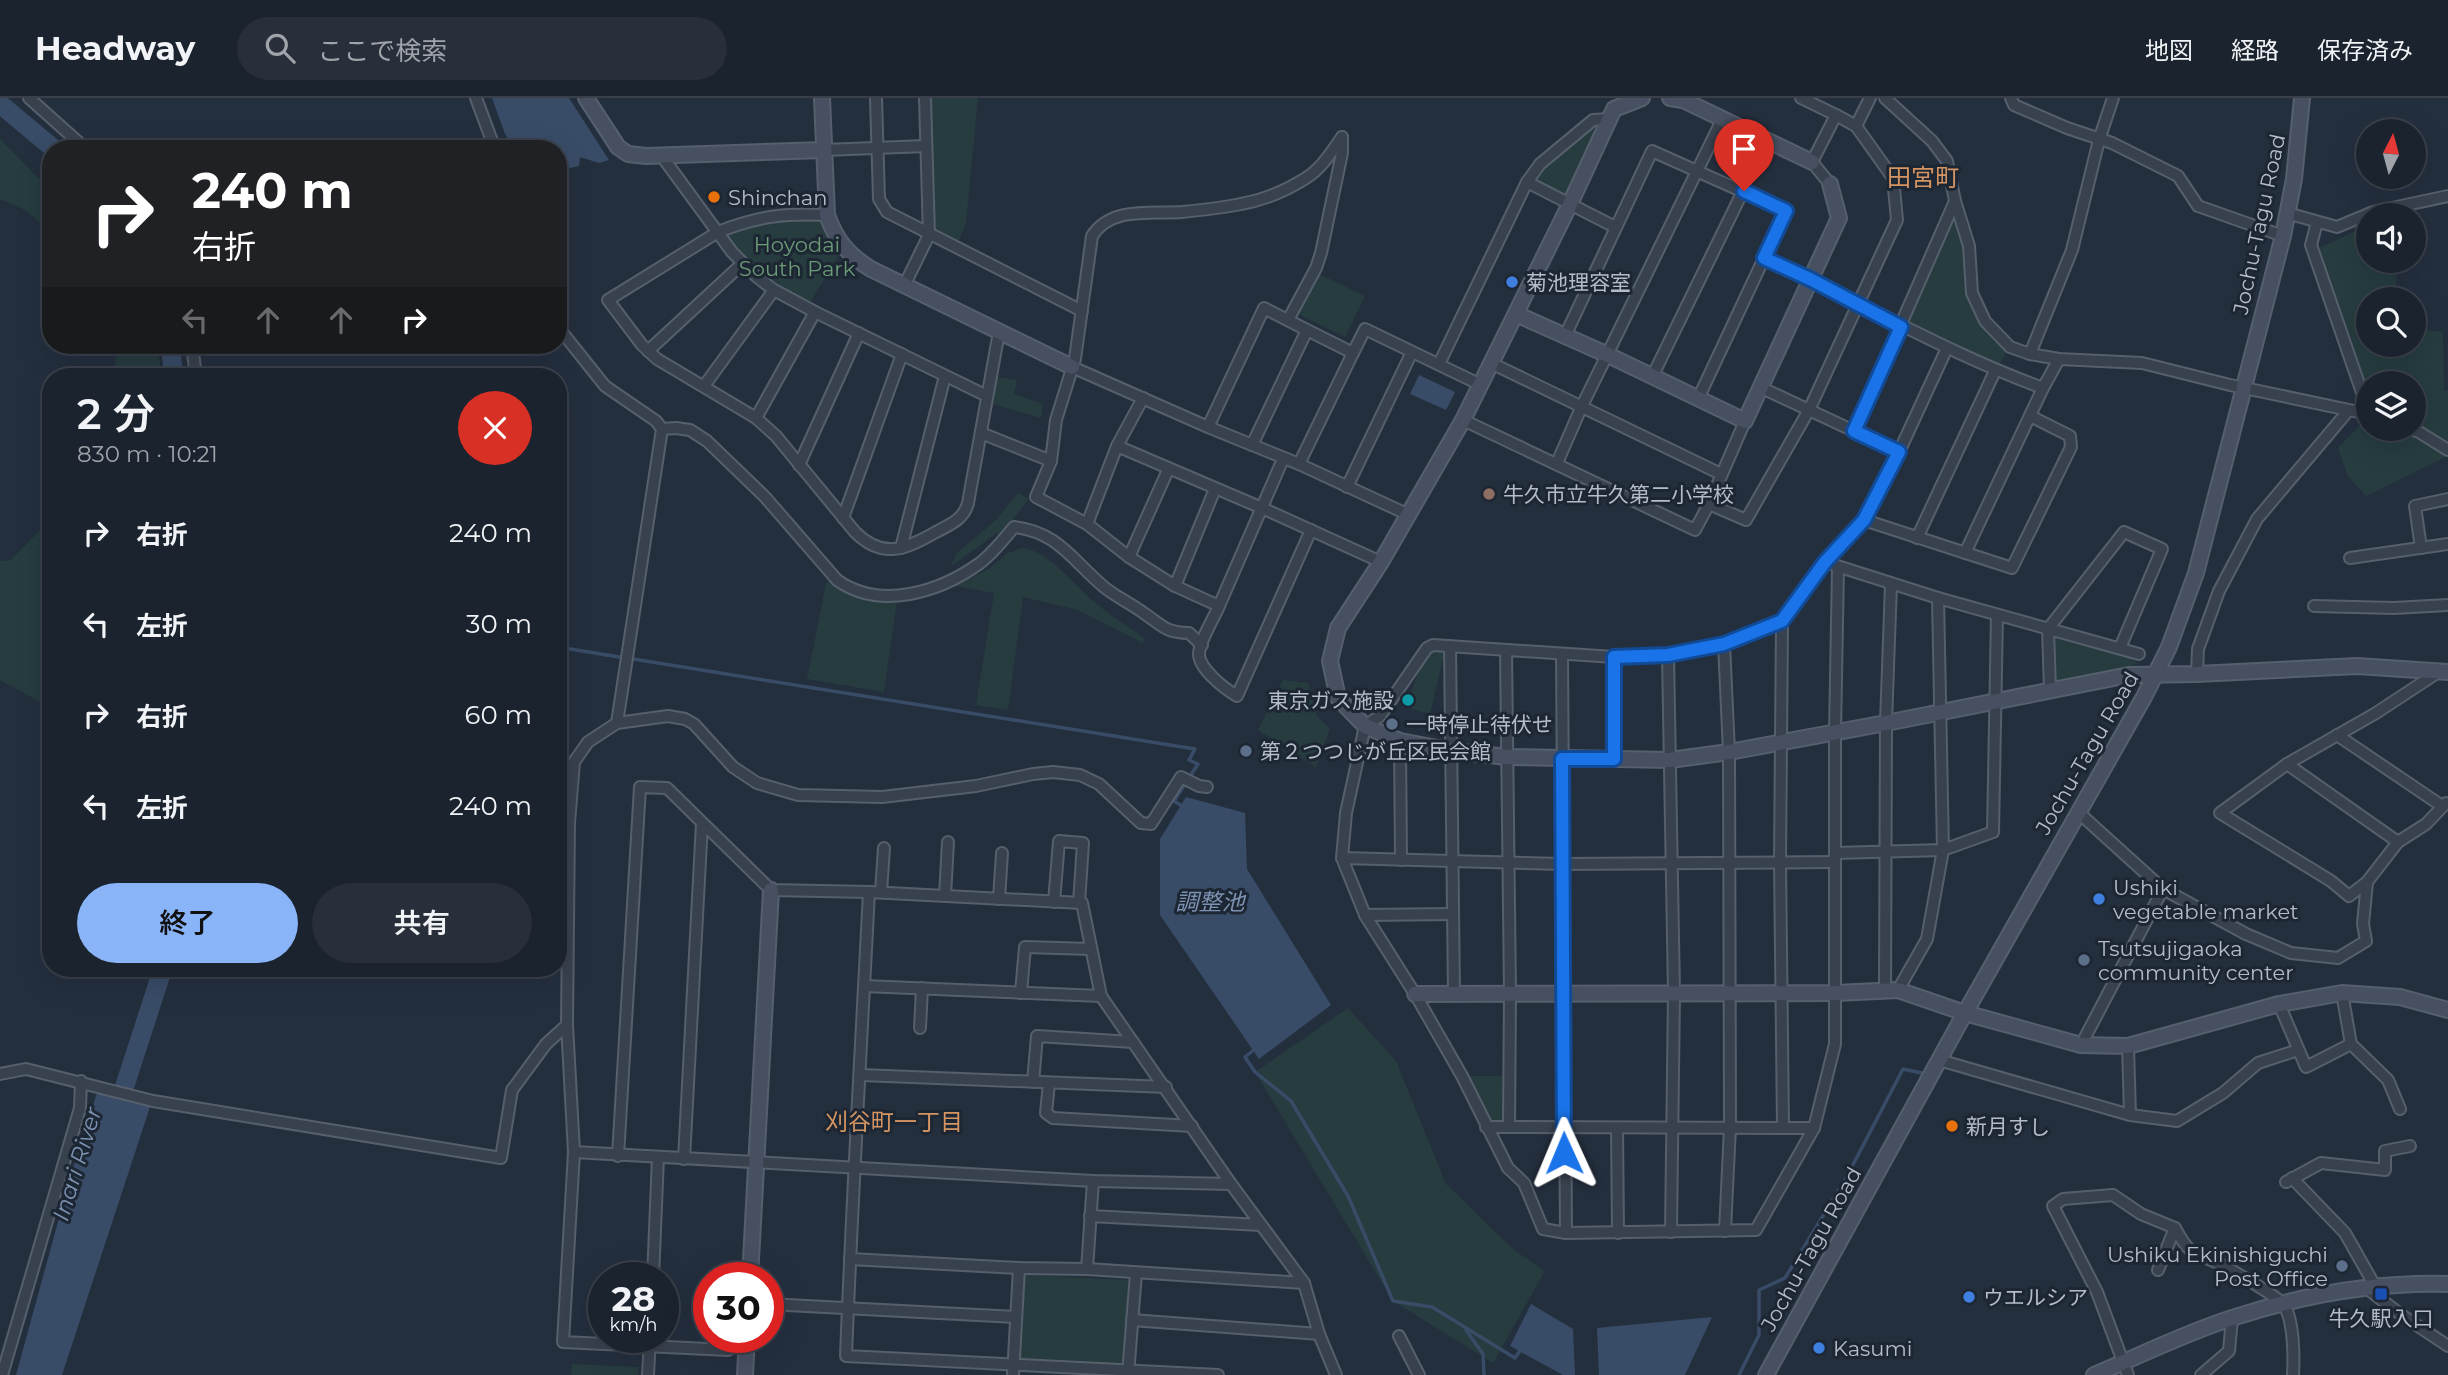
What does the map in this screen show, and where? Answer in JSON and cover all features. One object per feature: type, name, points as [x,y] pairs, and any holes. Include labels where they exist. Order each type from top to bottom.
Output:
[{"type":"street","points":[[29,98],[76,140]]},
{"type":"street","points":[[476,98],[492,140]]},
{"type":"street","points":[[586,98],[623,152],[635,156],[926,146]]},
{"type":"street","points":[[822,98],[827,215],[833,232],[846,251],[870,269],[1072,366],[1299,464],[1409,515]]},
{"type":"street","points":[[876,98],[879,199],[883,208],[891,216],[1082,311]]},
{"type":"street","points":[[904,286],[929,235],[925,98]]},
{"type":"street","points":[[1643,98],[1614,108],[1570,204],[1463,420],[1381,562],[1338,628],[1330,661],[1338,698],[1365,726],[1400,741],[1453,751],[1507,757],[1670,760],[1781,743],[2129,675],[2357,666],[2444,671]]},
{"type":"street","points":[[1463,420],[1695,530],[1839,218],[1830,184],[1812,162],[1683,100],[1670,98]]},
{"type":"street","points":[[1709,504],[1746,520],[1809,411],[1897,220],[1893,178],[1856,126],[1801,98]]},
{"type":"street","points":[[1856,126],[1870,98]]},
{"type":"street","points":[[1885,98],[1932,141],[1947,160],[1955,201],[1969,246],[1972,293],[1985,321],[2010,347],[2030,355],[2059,359],[2142,363],[2243,388],[2356,411]]},
{"type":"street","points":[[2011,98],[2014,105],[2112,143],[2178,176],[2199,206],[2283,236]]},
{"type":"street","points":[[2030,355],[2072,250],[2099,140],[2113,98]]},
{"type":"street","name":"Jochu-Tagu Road","points":[[1766,1375],[1965,1013],[2156,675],[2181,618],[2196,573],[2283,236],[2294,179],[2302,98]]},
{"type":"street","points":[[1812,162],[1836,115]]},
{"type":"street","points":[[1439,364],[1527,182],[1540,164],[1593,120],[1609,119]]},
{"type":"street","points":[[1557,463],[1581,408],[1722,120]]},
{"type":"street","points":[[1219,606],[1175,586],[1129,557],[1087,524],[1036,497],[1051,461],[1056,420],[1072,366],[1092,236],[1108,219],[1128,214],[1183,212],[1244,204],[1265,198],[1309,176],[1342,137],[1342,153],[1321,253],[1289,320]]},
{"type":"street","points":[[1565,336],[1652,151],[1744,191],[1786,211],[1698,399]]},
{"type":"street","points":[[661,155],[742,264],[774,290],[987,396]]},
{"type":"street","points":[[1527,182],[1615,227]]},
{"type":"street","points":[[1651,377],[1744,191]]},
{"type":"street","points":[[2287,213],[2337,227],[2373,212],[2448,196]]},
{"type":"street","points":[[1854,431],[1955,201]]},
{"type":"street","points":[[827,215],[758,217],[718,232],[608,300],[648,351],[666,365],[756,418],[776,436],[862,539],[884,549],[901,548],[914,544],[963,516],[968,503],[999,332]]},
{"type":"street","points":[[2317,222],[2311,245],[2356,377]]},
{"type":"street","points":[[1764,258],[1995,371],[2043,388]]},
{"type":"street","points":[[648,351],[742,264]]},
{"type":"street","points":[[704,386],[774,290]]},
{"type":"street","points":[[1208,427],[1264,308],[1353,353]]},
{"type":"street","points":[[756,418],[815,312]]},
{"type":"street","points":[[1516,314],[1745,421]]},
{"type":"street","points":[[1299,464],[1365,329],[1481,385]]},
{"type":"street","points":[[1252,445],[1307,330]]},
{"type":"street","points":[[799,465],[859,333]]},
{"type":"street","points":[[567,338],[605,386],[656,421],[662,429],[617,723]]},
{"type":"street","points":[[1838,567],[1835,733],[1836,1044],[1814,1128],[1756,1230],[1566,1233],[1543,1229],[1524,1183],[1508,1168],[1462,1076],[1365,915],[1342,858],[1346,813],[1365,726],[1380,716],[1427,648],[1433,645],[1614,657],[1668,655],[1724,644],[1782,621],[1825,562],[1864,520],[1947,348]]},
{"type":"street","points":[[1347,487],[1412,352]]},
{"type":"street","points":[[843,518],[902,354]]},
{"type":"street","points":[[1965,553],[2059,359]]},
{"type":"street","points":[[1491,363],[1721,474]]},
{"type":"street","points":[[1917,538],[1995,371]]},
{"type":"street","points":[[901,548],[944,376]]},
{"type":"street","points":[[1762,388],[1899,452]]},
{"type":"street","points":[[1087,524],[1117,446],[1143,398]]},
{"type":"street","points":[[2197,674],[2198,649],[2219,591],[2258,519],[2348,411]]},
{"type":"street","points":[[1864,520],[2012,568],[2071,447],[2070,436],[2030,416]]},
{"type":"street","points":[[662,429],[690,430],[707,441],[758,490],[837,580],[850,589],[878,597],[936,588],[978,564],[992,553],[1014,527],[1030,529],[1053,539],[1105,588],[1162,627],[1172,632],[1189,633],[1202,645]]},
{"type":"street","points":[[981,433],[1051,461]]},
{"type":"street","points":[[2426,438],[2448,450]]},
{"type":"street","points":[[1117,446],[1381,562]]},
{"type":"street","points":[[1283,459],[1199,653],[1201,663],[1224,688],[1237,696],[1311,530]]},
{"type":"street","points":[[1129,557],[1168,470]]},
{"type":"street","points":[[1175,586],[1215,489]]},
{"type":"street","points":[[2421,548],[2415,506],[2448,499]]},
{"type":"street","points":[[2050,690],[2048,629],[2124,532],[2162,549],[2120,648]]},
{"type":"street","points":[[2350,558],[2448,544]]},
{"type":"street","points":[[1825,562],[1938,598],[2139,654]]},
{"type":"street","points":[[1891,584],[1886,723],[1891,990]]},
{"type":"street","points":[[1891,990],[1927,939],[1943,850],[1938,598]]},
{"type":"street","points":[[2314,606],[2394,608],[2448,605]]},
{"type":"street","points":[[1342,858],[1562,864],[1780,862],[1887,852],[1943,850],[1993,832],[1997,615]]},
{"type":"street","points":[[1782,621],[1780,994],[1783,1126]]},
{"type":"street","points":[[1724,644],[1729,752],[1730,1127],[1725,1231]]},
{"type":"street","points":[[1450,646],[1454,994]]},
{"type":"street","points":[[1506,650],[1509,1126]]},
{"type":"street","points":[[1562,654],[1566,1233]]},
{"type":"street","points":[[1668,655],[1674,993],[1671,1232]]},
{"type":"street","points":[[1614,657],[1614,759]]},
{"type":"street","points":[[2337,735],[2445,804],[2426,824],[2398,842],[2367,882],[2349,896],[2332,881],[2220,813],[2287,764],[2444,671]]},
{"type":"street","points":[[588,1342],[563,1342],[575,1152],[567,1025],[569,823],[574,762],[588,742],[617,723],[668,716],[685,719],[694,724],[733,767],[757,783],[798,795],[882,796],[976,786],[1033,774],[1053,772],[1080,775],[1099,784],[1141,823],[1151,824],[1181,777],[1207,787]]},
{"type":"street","points":[[1400,741],[1401,860]]},
{"type":"street","points":[[2287,764],[2398,842]]},
{"type":"street","points":[[618,1156],[640,787],[667,788],[771,890],[881,892],[1082,903],[1101,996],[1231,1184],[1304,1283],[1336,1375]]},
{"type":"street","points":[[2078,812],[2163,889],[2246,934],[2291,953],[2338,958],[2365,941],[2363,924],[2367,882]]},
{"type":"street","points":[[684,1159],[702,823]]},
{"type":"street","points":[[1054,902],[1059,841],[1083,843],[1079,903]]},
{"type":"street","points":[[945,896],[947,842]]},
{"type":"street","points":[[881,892],[884,848]]},
{"type":"street","points":[[999,899],[1002,853]]},
{"type":"street","points":[[2081,1045],[2163,889]]},
{"type":"street","points":[[751,1262],[771,890]]},
{"type":"street","points":[[869,892],[861,1076],[853,1168],[846,1356],[1014,1370],[1218,1375]]},
{"type":"street","points":[[1365,915],[1453,914]]},
{"type":"street","points":[[1021,993],[1025,947],[1091,949]]},
{"type":"street","points":[[864,986],[1101,996]]},
{"type":"street","points":[[920,1028],[922,988]]},
{"type":"street","points":[[1415,994],[1780,994],[1891,990],[2081,1045],[2128,1046],[2279,1004],[2342,993],[2400,997],[2448,1010]]},
{"type":"street","points":[[2342,993],[2351,1044],[2388,1080],[2400,1109]]},
{"type":"street","points":[[2279,1004],[2306,1066],[2351,1044]]},
{"type":"street","points":[[0,1074],[26,1069],[153,1101],[501,1158],[512,1090],[547,1044],[567,1025]]},
{"type":"street","points":[[1033,1082],[1037,1036],[1133,1042]]},
{"type":"street","points":[[2128,1046],[2130,1115]]},
{"type":"street","points":[[1939,1060],[2130,1115],[2177,1121],[2223,1093],[2258,1063],[2298,1050]]},
{"type":"street","points":[[861,1076],[1166,1087]]},
{"type":"street","points":[[2,1375],[87,1083]]},
{"type":"street","points":[[1049,1083],[1046,1113],[1053,1118],[1192,1126]]},
{"type":"street","points":[[1486,1127],[1814,1128]]},
{"type":"street","points":[[1617,1128],[1618,1233]]},
{"type":"street","points":[[2410,1146],[2385,1151],[2385,1170],[2320,1163],[2289,1180],[2345,1233],[2370,1287],[2400,1314],[2448,1346]]},
{"type":"street","points":[[575,1152],[1093,1181],[1231,1184]]},
{"type":"street","points":[[654,1262],[658,1157]]},
{"type":"street","points":[[1087,1269],[1093,1181]]},
{"type":"street","points":[[2126,1369],[2097,1292],[2053,1206],[2063,1199],[2113,1195],[2141,1214],[2175,1228],[2187,1250],[2222,1265],[2283,1303],[2289,1318],[2293,1375]]},
{"type":"street","points":[[1090,1216],[1261,1224]]},
{"type":"street","points":[[2158,1270],[2175,1228]]},
{"type":"street","points":[[850,1259],[1087,1269],[1304,1283]]},
{"type":"street","points":[[1014,1370],[1019,1268]]},
{"type":"street","points":[[1128,1373],[1136,1273]]},
{"type":"street","points":[[2094,1375],[2126,1369],[2232,1318],[2283,1303],[2370,1287],[2448,1284]]},
{"type":"street","points":[[784,1305],[1016,1317]]},
{"type":"street","points":[[2202,1375],[2229,1351],[2232,1318]]},
{"type":"street","points":[[1132,1320],[1320,1334]]},
{"type":"street","points":[[1399,1336],[1419,1375]]},
{"type":"street","points":[[648,1375],[649,1353]]},
{"type":"street","points":[[746,1375],[747,1353]]},
{"type":"green space","points":[[930,98],[978,98],[966,223],[958,243],[934,232]]},
{"type":"green space","points":[[1590,130],[1594,130],[1596,134],[1568,193],[1562,197],[1536,184],[1539,172]]},
{"type":"green space","points":[[0,139],[42,182],[42,224],[25,210],[0,199]]},
{"type":"green space","points":[[1955,201],[1969,246],[1972,293],[1985,321],[2010,347],[1995,371],[1901,327]]},
{"type":"green space","name":"Hoyodai South Park","points":[[817,220],[822,222],[828,239],[839,255],[810,303],[766,275],[729,239],[730,233],[762,224]]},
{"type":"green space","points":[[2356,231],[2356,273],[2396,273],[2397,276],[2396,287],[2356,287],[2356,357],[2426,357],[2426,330],[2443,332],[2444,390],[2448,391],[2448,456],[2366,496],[2348,476],[2338,448],[2356,429],[2356,441],[2426,441],[2426,371],[2356,372],[2317,249]]},
{"type":"green space","points":[[1315,272],[1365,296],[1345,337],[1294,312]]},
{"type":"green space","points":[[116,354],[158,354],[161,368],[115,368]]},
{"type":"green space","points":[[997,377],[1017,380],[1014,394],[1043,404],[1041,418],[993,404]]},
{"type":"green space","points":[[1018,493],[1029,499],[1000,535],[997,533],[950,567],[957,553],[996,520]]},
{"type":"green space","points":[[42,527],[42,703],[0,680],[0,561],[11,560]]},
{"type":"green space","points":[[1021,548],[1031,550],[1052,562],[1099,606],[1144,638],[1143,643],[1078,610],[1023,597],[1008,710],[976,705],[994,593],[955,586],[987,570],[1008,553]]},
{"type":"green space","points":[[830,581],[861,597],[897,600],[884,692],[807,679],[826,583]]},
{"type":"green space","points":[[2052,635],[2131,657],[2138,664],[2054,684]]},
{"type":"green space","points":[[1432,650],[1445,650],[1430,714],[1406,707],[1419,670]]},
{"type":"green space","points":[[1283,680],[1308,683],[1317,716],[1330,729],[1316,767],[1258,730]]},
{"type":"green space","points":[[1348,1008],[1396,1061],[1446,1184],[1514,1250],[1545,1271],[1493,1363],[1393,1301],[1255,1072]]},
{"type":"green space","points":[[1462,1076],[1509,1076],[1509,1126],[1486,1127]]},
{"type":"green space","points":[[1023,1275],[1128,1280],[1124,1366],[1019,1361]]},
{"type":"green space","points":[[572,1364],[639,1367],[638,1375],[571,1375]]},
{"type":"water","points":[[492,98],[569,98],[609,160],[599,163],[580,157],[579,166],[567,169],[567,140],[509,140]]},
{"type":"water","points":[[1419,375],[1455,392],[1446,410],[1410,394]]},
{"type":"water","name":"調整池","points":[[1186,797],[1245,813],[1247,869],[1331,1005],[1259,1059],[1160,915],[1160,839]]},
{"type":"water","points":[[97,1093],[150,1107],[62,1375],[16,1375],[72,1171]]},
{"type":"water","points":[[1531,1304],[1573,1329],[1575,1375],[1563,1375],[1510,1346]]},
{"type":"water","points":[[1712,1317],[1685,1375],[1599,1375],[1597,1328]]},
{"type":"waterway","name":"Inari River","points":[[0,104],[43,140]]},
{"type":"waterway","name":"Inari River","points":[[171,354],[173,368]]},
{"type":"waterway","points":[[567,648],[619,657]]},
{"type":"waterway","points":[[633,659],[1195,749],[1189,760],[1198,764],[1174,801],[1185,808]]},
{"type":"waterway","name":"Inari River","points":[[116,1113],[160,977]]},
{"type":"waterway","points":[[1255,1049],[1245,1057],[1255,1072],[1291,1101],[1348,1196],[1393,1301],[1432,1307],[1515,1358],[1522,1348]]},
{"type":"waterway","points":[[1739,1375],[1759,1335],[1759,1290],[1785,1278],[1845,1180],[1903,1069],[1922,1073]]},
{"type":"waterway","points":[[1466,1330],[1483,1354],[1484,1375]]},
{"type":"place","name":"Shinchan","points":[[714,197]]},
{"type":"place","name":"菊池理容室","points":[[1512,282]]},
{"type":"place","name":"牛久市立牛久第二小学校","points":[[1489,494]]},
{"type":"place","name":"東京ガス施設","points":[[1408,700]]},
{"type":"place","name":"一時停止待伏せ","points":[[1392,724]]},
{"type":"place","name":"第２つつじが丘区民会館","points":[[1246,751]]},
{"type":"place","name":"Ushiki vegetable market","points":[[2099,899]]},
{"type":"place","name":"Tsutsujigaoka community center","points":[[2084,960]]},
{"type":"place","name":"新月すし","points":[[1952,1126]]},
{"type":"place","name":"Ushiku Ekinishiguchi Post Office","points":[[2342,1266]]},
{"type":"place","name":"牛久駅入口","points":[[2381,1294]]},
{"type":"place","name":"ウエルシア","points":[[1969,1297]]},
{"type":"place","name":"Kasumi","points":[[1819,1348]]},
{"type":"district","name":"田宮町","points":[[1923,177]]},
{"type":"district","name":"刈谷町一丁目","points":[[894,1122]]},
{"type":"route","points":[[1564,1153],[1562,759],[1614,759],[1614,657],[1668,655],[1724,644],[1782,621],[1825,562],[1864,520],[1899,452],[1854,431],[1901,327],[1764,258],[1786,211],[1744,191]]}]
